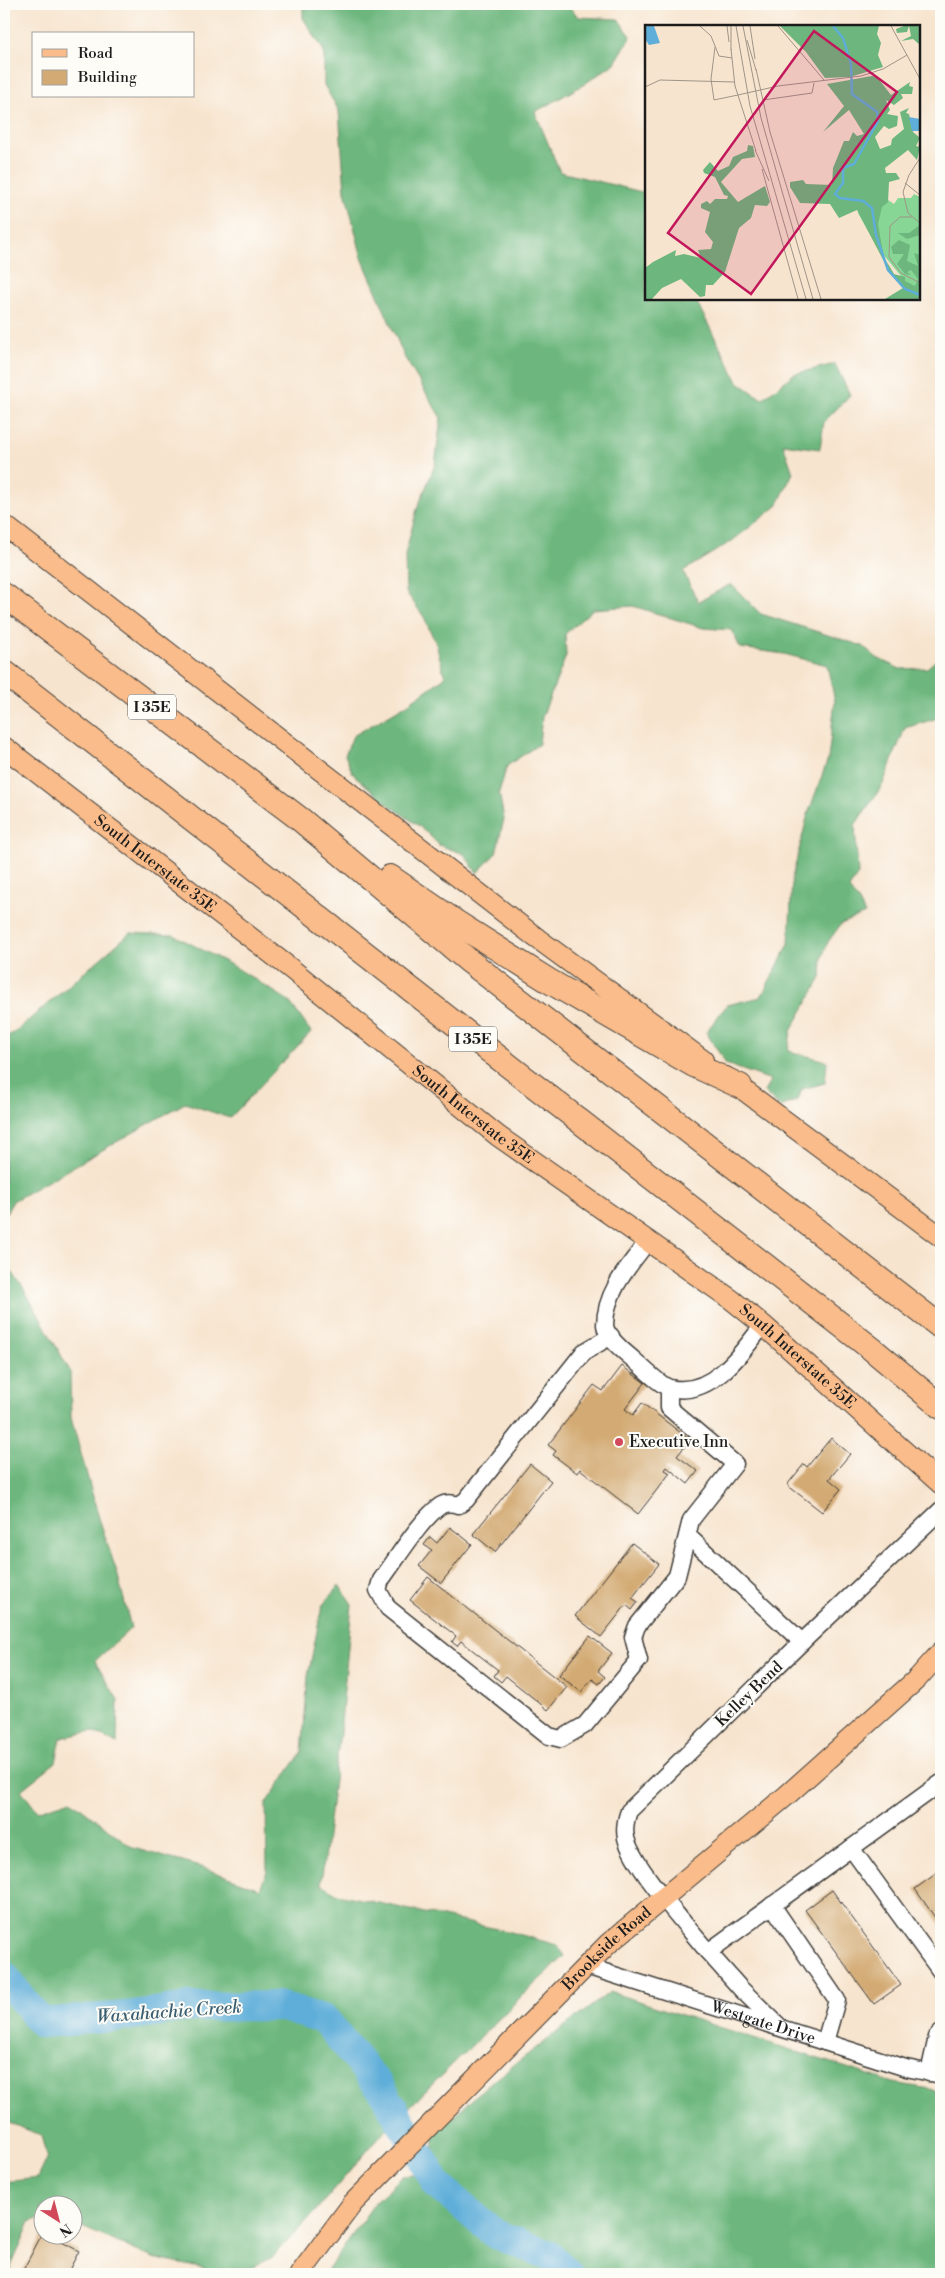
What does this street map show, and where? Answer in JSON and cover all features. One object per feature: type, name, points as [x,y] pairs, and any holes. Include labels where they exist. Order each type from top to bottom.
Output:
[{"type":"highway","name":"I 35E","points":[[4,595],[300,820],[469,961],[941,1327]]},
{"type":"highway","name":"I 35E","points":[[4,672],[872,1350],[941,1408]]},
{"type":"highway","points":[[300,820],[549,981],[694,1065],[740,1086]]},
{"type":"main road","points":[[4,525],[538,939],[740,1086],[941,1237]]},
{"type":"main road","name":"South Interstate 35E","points":[[4,747],[290,968],[498,1136],[732,1300],[763,1325],[941,1484]]},
{"type":"main road","name":"Brookside Road","points":[[300,2274],[353,2203],[608,1944],[786,1796],[916,1679],[941,1652]]},
{"type":"street","points":[[648,1241],[622,1275],[608,1304],[605,1327],[616,1344],[669,1388],[691,1389],[709,1381],[728,1368],[763,1325]]},
{"type":"street","points":[[611,1336],[584,1352],[466,1500],[459,1504],[449,1503],[441,1506],[429,1516],[381,1580],[378,1590],[381,1599],[388,1608],[534,1726],[549,1736],[561,1739],[585,1725],[640,1660],[632,1637],[637,1626],[677,1576],[691,1520],[735,1464],[669,1408],[669,1388]]},
{"type":"street","name":"Kelley Bend","points":[[784,2029],[741,1989],[708,1952],[664,1897],[638,1860],[626,1838],[626,1820],[629,1811],[802,1642],[941,1510]]},
{"type":"street","points":[[688,1536],[802,1642]]},
{"type":"street","points":[[708,1952],[852,1848],[939,1789]]},
{"type":"street","points":[[852,1848],[941,1972]]},
{"type":"street","points":[[772,1906],[837,2000],[825,2042]]},
{"type":"street","name":"Westgate Drive","points":[[586,1966],[906,2068],[935,2074]]},
{"type":"street","points":[[935,2074],[937,2037],[941,2033]]},
{"type":"green space","points":[[303,4],[568,4],[578,17],[618,19],[631,36],[615,63],[583,85],[535,112],[560,172],[645,193],[645,300],[696,300],[738,382],[762,399],[794,374],[835,364],[850,395],[824,422],[820,449],[783,444],[793,473],[777,506],[732,541],[683,571],[698,602],[731,584],[761,614],[863,646],[877,658],[900,669],[927,668],[941,656],[941,717],[905,728],[882,786],[855,825],[858,874],[849,889],[865,914],[841,924],[828,942],[822,958],[821,978],[791,1031],[788,1051],[827,1061],[825,1083],[802,1089],[798,1100],[780,1107],[764,1092],[771,1080],[726,1064],[706,1032],[727,1005],[761,997],[789,944],[792,878],[808,814],[828,759],[835,701],[827,665],[784,654],[740,648],[732,630],[703,628],[633,606],[593,609],[565,634],[566,656],[542,717],[539,744],[507,766],[499,792],[504,819],[496,853],[477,873],[464,854],[439,845],[423,829],[385,802],[353,774],[345,755],[353,736],[406,705],[445,677],[436,644],[424,617],[406,592],[405,555],[417,509],[435,465],[441,418],[405,358],[362,258],[345,191],[339,111],[324,85],[324,51],[303,18]]},
{"type":"green space","points":[[130,933],[174,935],[235,967],[289,1001],[311,1032],[230,1118],[185,1103],[13,1201],[4,1217],[4,1038],[15,1032]]},
{"type":"green space","points":[[4,1260],[25,1291],[70,1371],[71,1418],[99,1518],[118,1576],[131,1628],[95,1661],[118,1700],[117,1744],[92,1731],[61,1738],[56,1762],[21,1790],[37,1811],[71,1800],[133,1848],[204,1868],[260,1889],[267,1871],[266,1803],[302,1752],[308,1676],[322,1606],[339,1585],[352,1604],[340,1733],[321,1884],[338,1894],[506,1931],[557,1945],[565,1956],[380,2136],[273,2257],[237,2274],[228,2274],[153,2258],[82,2227],[82,2196],[32,2196],[32,2221],[8,2274],[4,2274],[4,2182],[38,2178],[47,2159],[41,2135],[4,2121]]},
{"type":"green space","points":[[610,1992],[894,2083],[941,2091],[941,2274],[325,2274],[376,2201],[403,2176],[433,2173],[434,2135],[486,2086]]},
{"type":"building","name":"Executive Inn","points":[[622,1366],[645,1383],[625,1409],[633,1415],[642,1403],[690,1440],[677,1456],[698,1471],[688,1484],[667,1467],[665,1470],[670,1473],[638,1514],[580,1469],[577,1473],[553,1455],[556,1451],[548,1445],[594,1385],[603,1391]]},
{"type":"building","points":[[831,1438],[850,1454],[829,1479],[841,1489],[822,1512],[787,1485],[804,1464],[807,1467]]},
{"type":"building","points":[[530,1464],[551,1481],[495,1552],[473,1534]]},
{"type":"building","points":[[450,1527],[472,1544],[441,1583],[419,1566],[432,1550],[424,1545],[430,1537],[437,1543]]},
{"type":"building","points":[[632,1543],[659,1564],[632,1598],[638,1602],[632,1610],[626,1605],[601,1637],[575,1616]]},
{"type":"building","points":[[428,1577],[567,1687],[548,1710],[506,1676],[501,1682],[494,1676],[498,1670],[461,1641],[457,1646],[452,1642],[456,1636],[410,1600]]},
{"type":"building","points":[[590,1636],[612,1653],[598,1671],[605,1677],[599,1684],[592,1679],[581,1692],[559,1675]]},
{"type":"building","points":[[941,1870],[941,1926],[915,1889]]},
{"type":"building","points":[[832,1890],[901,1985],[874,2004],[805,1910]]},
{"type":"building","points":[[36,2246],[69,2246],[79,2251],[67,2274],[21,2274]]},
{"type":"waterway","name":"Waxahachie Creek","points":[[4,1976],[41,2023],[126,2016],[188,2007],[279,2006],[325,2020],[383,2091],[437,2184],[495,2234],[549,2255],[569,2274]]},
{"type":"place","name":"Executive Inn","points":[[619,1442]]}]
